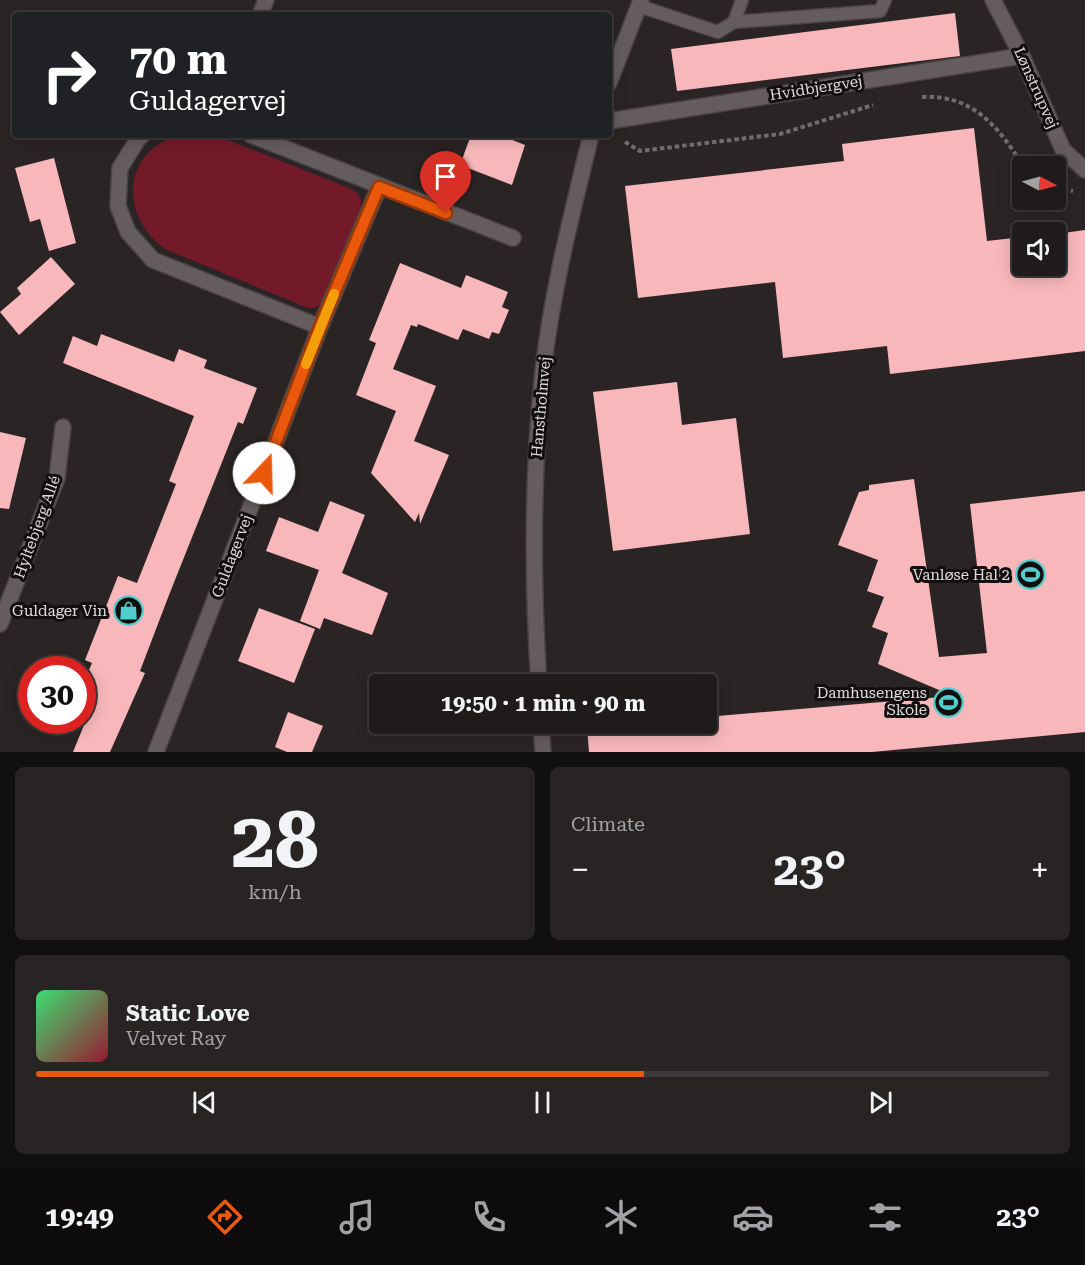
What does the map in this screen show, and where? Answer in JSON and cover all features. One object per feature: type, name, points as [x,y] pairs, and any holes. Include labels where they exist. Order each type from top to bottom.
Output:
[{"type":"street","name":"Lønstrupvej","points":[[993,0],[1022,56],[1063,150],[1085,170]]},
{"type":"street","points":[[612,75],[640,3]]},
{"type":"street","name":"Hvidbjergvej","points":[[612,121],[1022,56]]},
{"type":"street","points":[[139,138],[120,168],[118,206],[128,232],[153,260],[320,327]]},
{"type":"street","points":[[257,138],[513,238]]},
{"type":"street","name":"Hanstholmvej","points":[[538,674],[534,610],[534,495],[543,370],[562,253],[590,138]]},
{"type":"street","name":"Guldagervej","points":[[156,752],[320,327],[379,187]]},
{"type":"street","name":"Hyltebjerg Allé","points":[[0,624],[57,478],[63,427]]},
{"type":"street","points":[[542,734],[543,752]]},
{"type":"lane","points":[[734,22],[742,0]]},
{"type":"lane","points":[[640,3],[718,32],[734,22],[880,11],[885,0]]},
{"type":"path","points":[[920,97],[957,100],[975,109],[991,122],[1016,156]]},
{"type":"path","points":[[619,139],[640,152],[780,134],[880,104]]},
{"type":"shaded area","points":[[173,138],[222,138],[352,189],[358,194],[361,205],[356,225],[323,302],[315,308],[308,308],[167,250],[152,237],[141,221],[135,204],[133,187],[137,171],[146,156],[160,144]]},
{"type":"building","points":[[955,13],[960,56],[677,91],[671,49]]},
{"type":"building","points":[[974,128],[987,241],[1012,238],[1012,276],[1066,276],[1066,233],[1085,230],[1085,351],[890,374],[887,346],[783,358],[775,282],[638,298],[625,186],[844,161],[842,144]]},
{"type":"building","points":[[470,138],[508,138],[525,145],[512,185],[460,165]]},
{"type":"building","points":[[54,158],[76,243],[49,251],[40,219],[30,222],[15,168]]},
{"type":"building","points":[[51,257],[75,284],[19,335],[0,312],[21,294],[17,288]]},
{"type":"building","points":[[400,263],[461,288],[466,275],[508,292],[502,307],[509,310],[499,334],[492,332],[489,339],[463,329],[458,340],[418,324],[417,327],[411,325],[393,369],[436,386],[414,441],[449,455],[420,524],[419,513],[415,522],[371,473],[396,411],[356,395],[376,343],[369,340]]},
{"type":"building","points":[[101,334],[174,362],[179,349],[207,360],[204,368],[257,388],[243,424],[238,422],[140,671],[145,673],[110,752],[73,752],[80,734],[96,734],[96,656],[87,656],[118,576],[137,583],[176,484],[169,481],[194,416],[63,363],[73,336],[97,346]]},
{"type":"building","points":[[677,382],[682,425],[736,418],[750,534],[613,551],[593,392]]},
{"type":"building","points":[[0,432],[26,438],[9,509],[0,508]]},
{"type":"building","points":[[914,479],[939,657],[987,653],[970,504],[1085,491],[1085,732],[872,752],[589,752],[588,734],[717,734],[717,716],[953,696],[878,664],[888,633],[872,627],[884,597],[867,591],[878,560],[838,545],[859,492],[869,490],[869,485]]},
{"type":"building","points":[[330,501],[365,515],[342,573],[388,593],[372,635],[324,618],[320,629],[300,621],[319,570],[266,551],[279,517],[318,532]]},
{"type":"building","points":[[259,608],[315,629],[294,683],[238,661]]},
{"type":"building","points":[[288,712],[323,726],[312,752],[287,752],[275,747]]},
{"type":"slow traffic","points":[[306,364],[334,294]]},
{"type":"place","name":"Vanløse Hal 2","points":[[1031,575]]},
{"type":"place","name":"Guldager Vin","points":[[128,611]]},
{"type":"place","name":"Damhusengens Skole","points":[[948,702]]},
{"type":"route","points":[[264,473],[320,327],[379,187],[446,213]]}]
